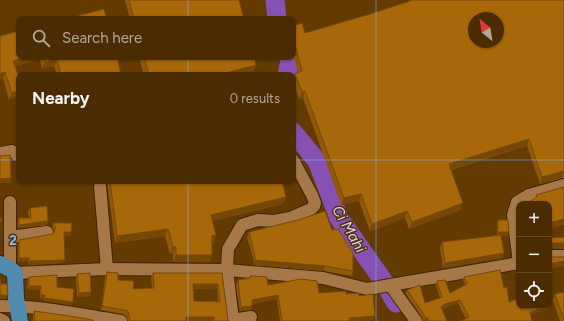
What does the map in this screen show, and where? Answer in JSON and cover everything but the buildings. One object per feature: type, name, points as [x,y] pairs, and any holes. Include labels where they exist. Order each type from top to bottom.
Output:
[{"type":"main road","points":[[8,269],[19,314]]},
{"type":"street","points":[[0,153],[12,151],[16,154]]},
{"type":"street","points":[[251,317],[233,320],[227,270],[228,249],[242,225],[258,220],[274,221],[290,218],[311,209],[314,206],[315,203],[312,194],[296,165]]},
{"type":"street","points":[[516,239],[513,215],[517,202],[529,195],[564,185]]},
{"type":"street","points":[[100,186],[107,269]]},
{"type":"street","points":[[10,202],[8,269],[227,270],[323,278],[367,289],[516,264]]},
{"type":"street","points":[[10,237],[46,232]]},
{"type":"street","points":[[552,256],[564,256]]},
{"type":"street","points":[[389,285],[416,321]]},
{"type":"street","points":[[0,306],[19,314],[89,315],[121,321]]},
{"type":"street","points":[[0,319],[4,321]]},
{"type":"waterway","name":"Ci Mahi","points":[[275,0],[277,16]]},
{"type":"waterway","name":"Ci Mahi","points":[[288,72],[290,60]]},
{"type":"waterway","name":"Ci Mahi","points":[[296,136],[317,161],[339,218],[382,279],[396,303]]}]
